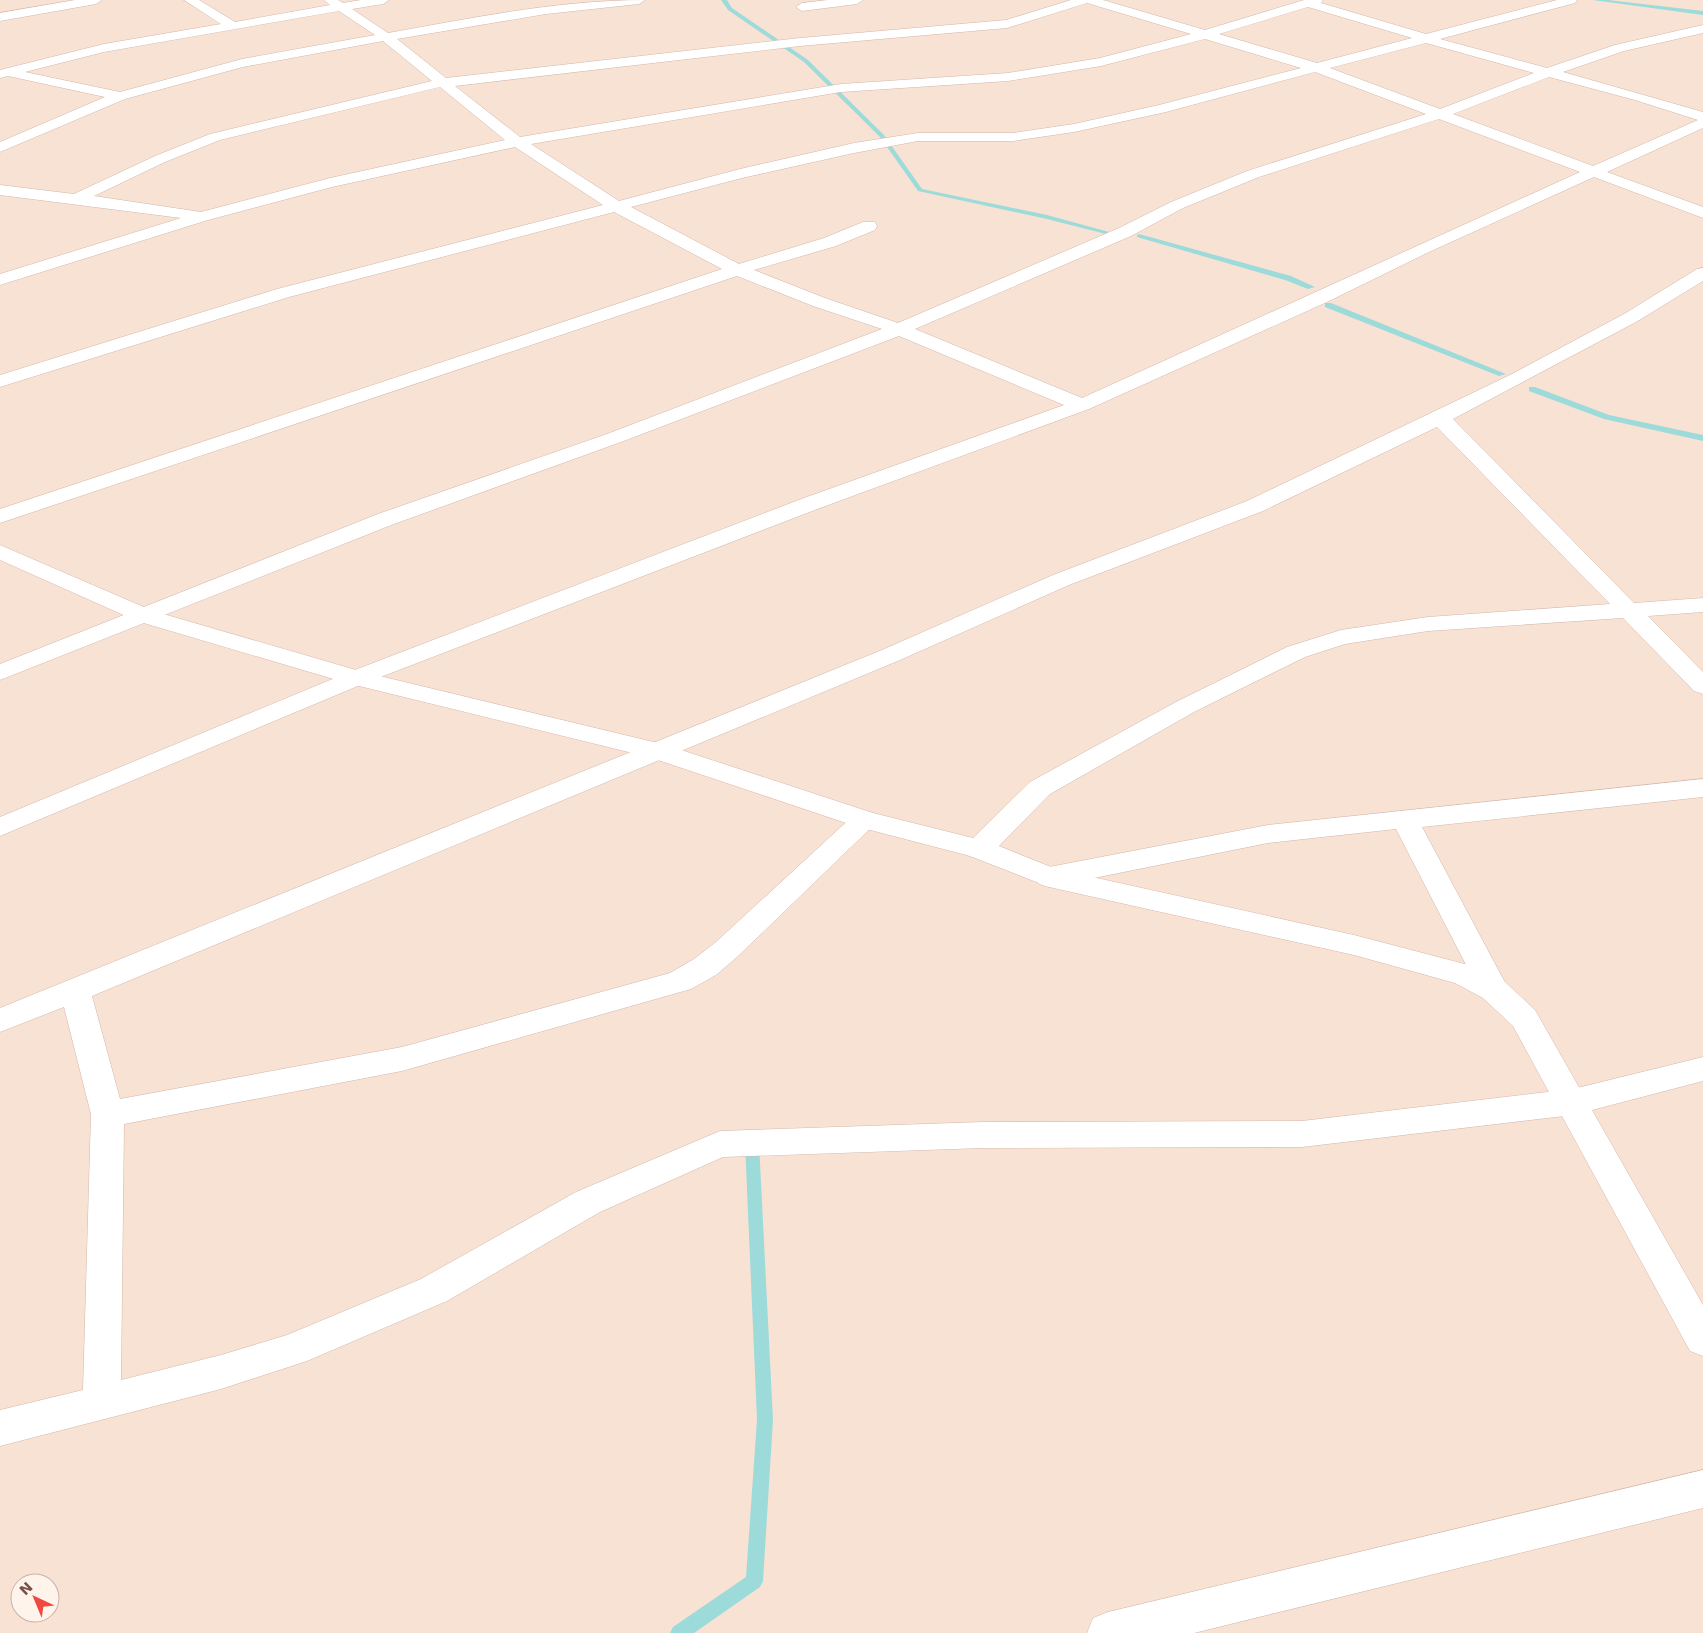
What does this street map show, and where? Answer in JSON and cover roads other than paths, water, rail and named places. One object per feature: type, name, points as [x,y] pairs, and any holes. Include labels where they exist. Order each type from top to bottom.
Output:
[{"type":"street","points":[[0,17],[96,0]]},
{"type":"street","points":[[190,0],[233,26]]},
{"type":"street","points":[[2,72],[104,48],[233,26],[336,3],[383,0]]},
{"type":"street","points":[[0,147],[120,96],[242,63],[481,20],[594,2],[640,0]]},
{"type":"street","points":[[802,7],[857,0]]},
{"type":"street","points":[[78,198],[160,159],[215,136],[441,83],[782,44],[1007,24],[1084,0]]},
{"type":"street","points":[[1090,0],[1314,67],[1703,213]]},
{"type":"street","points":[[0,280],[202,217],[330,183],[517,142],[835,89],[1008,77],[1101,62],[1207,34],[1312,1],[1425,38],[1703,117]]},
{"type":"street","points":[[0,381],[283,293],[750,172],[895,141],[940,136],[1012,136],[1074,128],[1161,108],[1567,1]]},
{"type":"street","points":[[336,3],[386,37],[517,142],[616,206],[737,270],[819,302],[899,329],[1082,405]]},
{"type":"street","points":[[0,673],[386,520],[614,438],[899,329],[1125,232],[1177,206],[1253,174],[1440,114],[1550,72],[1620,48],[1703,29]]},
{"type":"street","points":[[2,72],[120,96]]},
{"type":"street","points":[[0,827],[356,678],[820,500],[1082,405],[1313,301],[1423,248],[1703,124]]},
{"type":"street","points":[[0,190],[78,198],[202,217]]},
{"type":"street","points":[[0,516],[737,270],[803,250],[869,226]]},
{"type":"street","points":[[0,1021],[891,655],[1061,580],[1255,506],[1440,418],[1630,318],[1703,273]]},
{"type":"street","points":[[1440,418],[1703,686]]},
{"type":"street","points":[[0,552],[145,616],[356,678],[657,751],[865,820],[978,850],[1048,878],[1354,945],[1465,975],[1494,990],[1524,1018],[1703,1340]]},
{"type":"street","points":[[978,850],[1040,788],[1185,707],[1296,652],[1341,637],[1428,624],[1631,611],[1703,604]]},
{"type":"street","points":[[1048,878],[1268,834],[1703,788]]},
{"type":"street","points":[[1404,819],[1494,990]]},
{"type":"street","points":[[108,1114],[402,1059],[680,981],[695,974],[740,940],[764,913],[865,820]]},
{"type":"street","points":[[75,990],[108,1114],[102,1402]]},
{"type":"street","points":[[0,1428],[221,1372],[294,1349],[434,1290],[588,1202],[720,1144],[983,1135],[1302,1134],[1572,1102],[1703,1069]]},
{"type":"street","points":[[1108,1633],[1703,1489]]},
{"type":"waterway","points":[[724,0],[730,9],[806,61],[882,136],[920,190],[1047,217],[1106,232]]},
{"type":"waterway","points":[[1596,0],[1703,13]]},
{"type":"waterway","points":[[1139,236],[1288,278],[1311,287]]},
{"type":"waterway","points":[[1328,305],[1502,374]]},
{"type":"waterway","points":[[1532,389],[1607,417],[1703,438]]},
{"type":"waterway","points":[[679,1633],[754,1581],[765,1420],[752,1143]]}]
